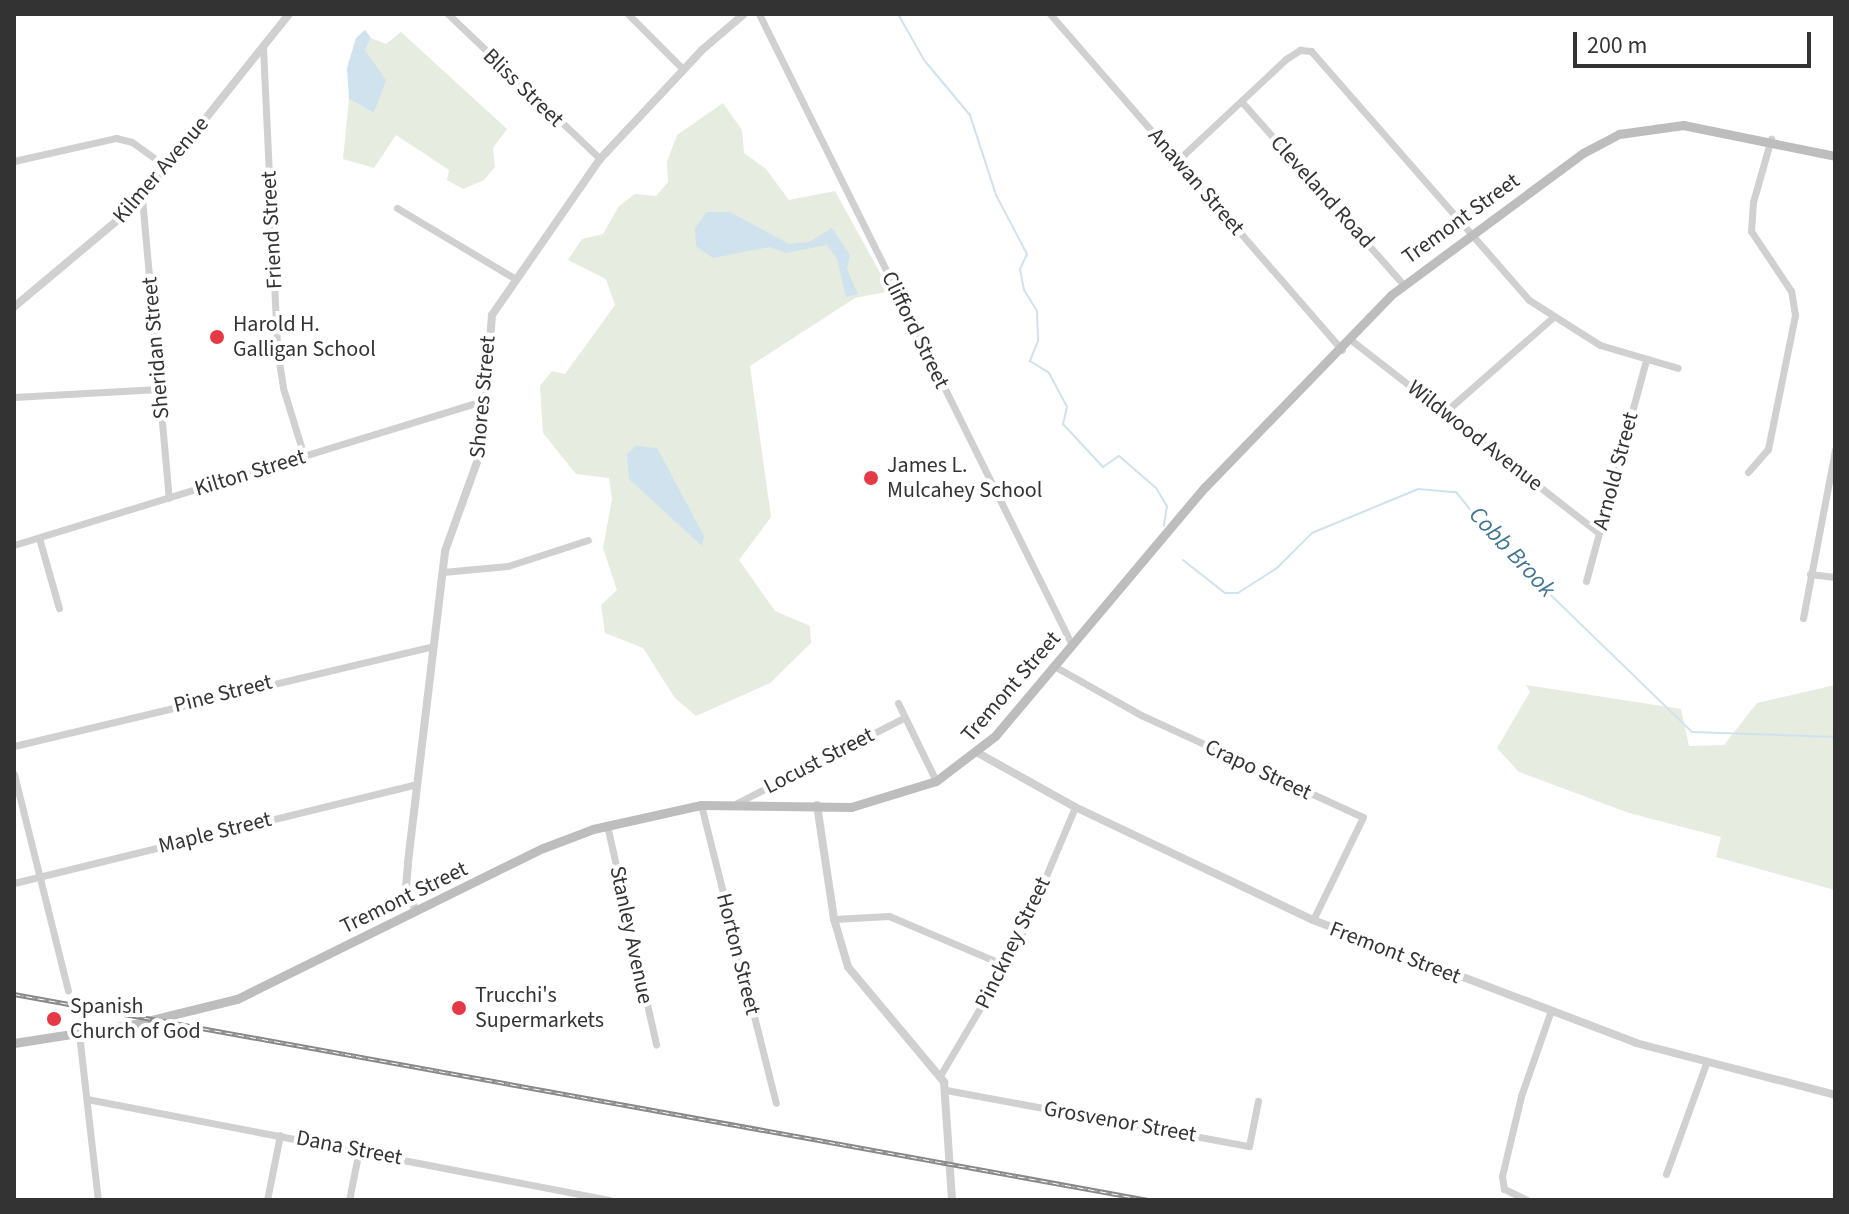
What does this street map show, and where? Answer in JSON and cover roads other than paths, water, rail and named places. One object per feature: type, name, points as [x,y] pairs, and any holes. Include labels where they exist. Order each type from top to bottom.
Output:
[{"type":"main road","name":"Tremont Street","points":[[14,1043],[79,1034],[237,999],[543,848],[607,825],[701,805],[864,805],[936,781],[978,753],[1205,487],[1342,350],[1403,284],[1583,153],[1619,134],[1683,125],[1771,139],[1835,156]]},
{"type":"street","name":"Kilmer Avenue","points":[[14,307],[142,198],[289,14]]},
{"type":"street","name":"Bliss Street","points":[[448,14],[600,159]]},
{"type":"street","points":[[628,14],[683,69]]},
{"type":"street","name":"Shores Street","points":[[416,911],[406,887],[433,646],[450,531],[480,457],[489,326],[514,278],[600,159],[683,69],[744,14]]},
{"type":"street","name":"Clifford Street","points":[[759,14],[1072,645]]},
{"type":"street","name":"Anawan Street","points":[[1050,14],[1342,350]]},
{"type":"street","name":"Friend Street","points":[[263,48],[277,349],[284,394],[304,456]]},
{"type":"street","points":[[1178,160],[1293,54],[1308,49],[1472,233],[1512,283],[1552,318],[1600,345],[1678,368]]},
{"type":"street","name":"Cleveland Road","points":[[1241,101],[1403,284]]},
{"type":"street","points":[[14,161],[116,138],[132,142],[168,168]]},
{"type":"street","points":[[1748,472],[1768,449],[1795,315],[1791,291],[1751,231],[1753,202],[1771,139]]},
{"type":"street","name":"Sheridan Street","points":[[142,198],[169,498]]},
{"type":"street","points":[[397,208],[514,278]]},
{"type":"street","points":[[1445,412],[1552,318]]},
{"type":"street","name":"Wildwood Avenue","points":[[1351,340],[1599,533]]},
{"type":"street","name":"Arnold Street","points":[[1586,581],[1646,360]]},
{"type":"street","points":[[14,397],[159,389]]},
{"type":"street","name":"Kilton Street","points":[[14,545],[485,400]]},
{"type":"street","points":[[1803,618],[1835,450]]},
{"type":"street","points":[[39,538],[59,608]]},
{"type":"street","points":[[443,572],[508,566],[588,540]]},
{"type":"street","points":[[1810,574],[1835,577]]},
{"type":"street","name":"Pine Street","points":[[14,746],[433,646]]},
{"type":"street","name":"Crapo Street","points":[[1054,666],[1141,715],[1363,817],[1313,920]]},
{"type":"street","points":[[898,703],[936,781]]},
{"type":"street","name":"Locust Street","points":[[734,805],[904,718]]},
{"type":"street","name":"Fremont Street","points":[[978,753],[1075,807],[1313,920],[1550,1013],[1707,1061],[1835,1095]]},
{"type":"street","points":[[14,774],[68,990]]},
{"type":"street","name":"Maple Street","points":[[14,883],[416,784]]},
{"type":"street","name":"Horton Street","points":[[701,805],[776,1103]]},
{"type":"street","points":[[817,805],[834,919],[855,979],[941,1074],[946,1090],[952,1200]]},
{"type":"street","name":"Pinckney Street","points":[[941,1074],[1007,966],[1075,807]]},
{"type":"street","name":"Stanley Avenue","points":[[607,825],[656,1045]]},
{"type":"street","points":[[834,919],[889,916],[1007,966]]},
{"type":"street","points":[[1527,1200],[1504,1189],[1502,1171],[1550,1013]]},
{"type":"street","points":[[79,1034],[98,1200]]},
{"type":"street","points":[[1666,1174],[1707,1061]]},
{"type":"street","name":"Grosvenor Street","points":[[946,1090],[1249,1146],[1258,1101]]},
{"type":"street","name":"Dana Street","points":[[87,1099],[610,1200]]},
{"type":"street","points":[[267,1200],[280,1135]]},
{"type":"street","points":[[349,1200],[359,1150]]},
{"type":"water","points":[[365,30],[371,38],[365,50],[386,80],[374,113],[349,99],[347,68],[356,38]]},
{"type":"water","points":[[707,212],[730,212],[789,244],[809,242],[832,228],[850,255],[847,269],[858,294],[846,297],[837,259],[827,245],[786,253],[769,247],[713,258],[696,246],[695,228]]},
{"type":"water","points":[[636,446],[657,448],[704,536],[702,546],[629,479],[627,454]]},
{"type":"waterway","name":"Cobb Brook","points":[[898,14],[924,60],[970,115],[996,195],[1027,254],[1020,269],[1024,290],[1037,311],[1038,341],[1030,361],[1049,373],[1067,407],[1063,424],[1103,467],[1119,456],[1156,488],[1167,506],[1164,526]]},
{"type":"waterway","name":"Cobb Brook","points":[[1183,560],[1225,593],[1238,593],[1277,568],[1312,533],[1418,489],[1456,492],[1498,544],[1692,732],[1835,737]]},
{"type":"railway","points":[[14,994],[1149,1200]]},
{"type":"place","name":"Harold H. Galligan School","points":[[217,337]]},
{"type":"place","name":"James L. Mulcahey School","points":[[871,478]]},
{"type":"place","name":"Trucchi's Supermarkets","points":[[459,1008]]},
{"type":"place","name":"Spanish Church of God","points":[[54,1019]]}]
